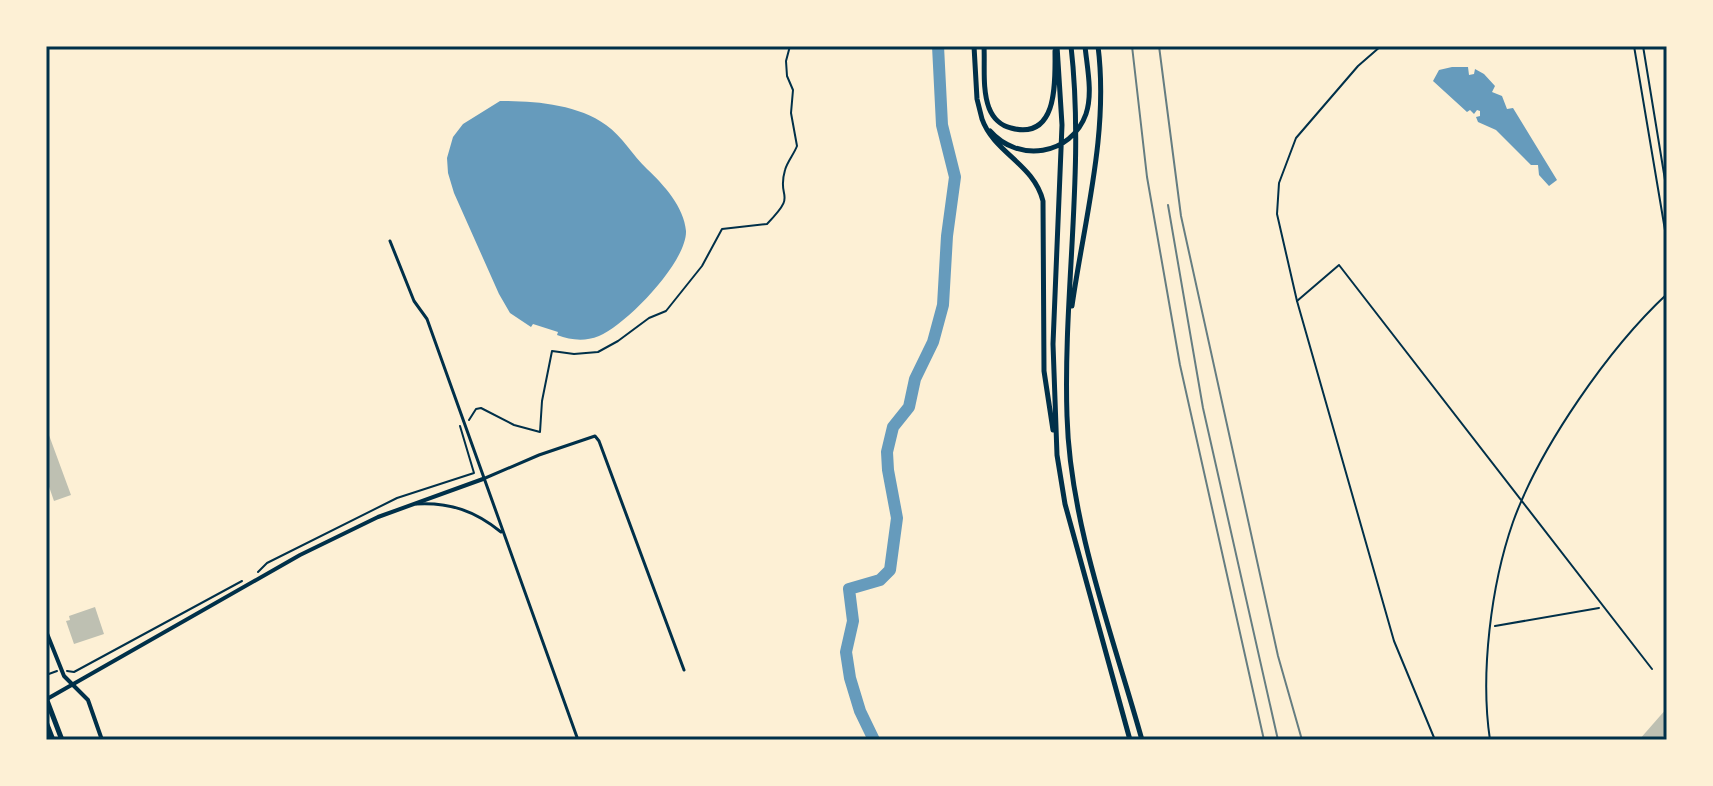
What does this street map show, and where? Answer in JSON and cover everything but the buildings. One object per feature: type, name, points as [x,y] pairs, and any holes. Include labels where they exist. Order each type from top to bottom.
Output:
[{"type":"main road","points":[[974,46],[976,88],[982,119],[996,143],[1033,178],[1043,201],[1044,371],[1048,409],[1068,517],[1130,740]]},
{"type":"main road","points":[[984,46],[988,107],[998,121],[1014,129],[1036,126],[1051,109],[1056,46]]},
{"type":"main road","points":[[1056,46],[1062,125],[1053,344],[1057,448]]},
{"type":"main road","points":[[1071,46],[1076,125],[1067,418],[1078,503],[1142,740]]},
{"type":"main road","points":[[982,119],[997,139],[1032,152],[1054,148],[1073,135],[1085,116],[1088,101],[1085,46]]},
{"type":"main road","points":[[1068,331],[1099,135],[1101,81],[1098,46]]},
{"type":"main road","points":[[46,699],[62,740]]},
{"type":"main road","points":[[46,722],[53,740]]},
{"type":"street","points":[[1381,46],[1358,66],[1296,138],[1279,183],[1277,214],[1297,301],[1394,641],[1435,740]]},
{"type":"street","points":[[1643,46],[1667,192]]},
{"type":"street","points":[[390,241],[414,301],[427,319],[578,740]]},
{"type":"street","points":[[1297,301],[1339,265],[1652,669]]},
{"type":"street","points":[[1490,740],[1485,708],[1491,626],[1503,560],[1522,501],[1553,443],[1604,364],[1667,294]]},
{"type":"street","points":[[46,699],[300,555],[410,505],[595,436],[684,670]]},
{"type":"street","points":[[410,505],[458,507],[485,519],[505,534]]},
{"type":"street","points":[[46,631],[61,670],[88,700],[102,740]]},
{"type":"path","points":[[459,479],[474,473],[459,428],[476,409],[481,408],[514,425],[540,432],[542,401],[552,351],[574,354],[598,352],[649,318],[666,311],[686,288],[716,244],[722,229],[767,224],[788,200],[785,169],[798,138],[791,113],[793,90],[787,76],[786,61],[790,46]]},
{"type":"path","points":[[1634,46],[1667,242]]},
{"type":"path","points":[[1491,626],[1604,607]]},
{"type":"water","points":[[1468,67],[1469,75],[1474,74],[1475,69],[1484,74],[1495,86],[1492,92],[1502,96],[1507,109],[1513,108],[1557,180],[1549,186],[1539,175],[1538,165],[1531,165],[1496,130],[1478,122],[1476,117],[1480,116],[1480,111],[1474,114],[1470,110],[1467,112],[1433,81],[1439,70]]},
{"type":"water","points":[[500,101],[569,108],[595,118],[617,135],[666,189],[681,213],[686,231],[677,259],[639,306],[599,336],[583,340],[567,338],[533,324],[531,327],[510,313],[454,193],[447,158],[453,137],[463,124]]},
{"type":"waterway","points":[[874,740],[860,711],[850,678],[846,652],[853,621],[849,589],[880,580],[890,570],[897,518],[887,452],[893,427],[909,407],[915,379],[933,342],[943,305],[947,236],[955,177],[942,125],[938,46]]},
{"type":"railway","points":[[1132,46],[1147,177],[1180,365],[1264,740]]},
{"type":"railway","points":[[1159,46],[1181,216],[1278,656],[1302,740]]},
{"type":"railway","points":[[1168,205],[1203,408],[1278,740]]}]
